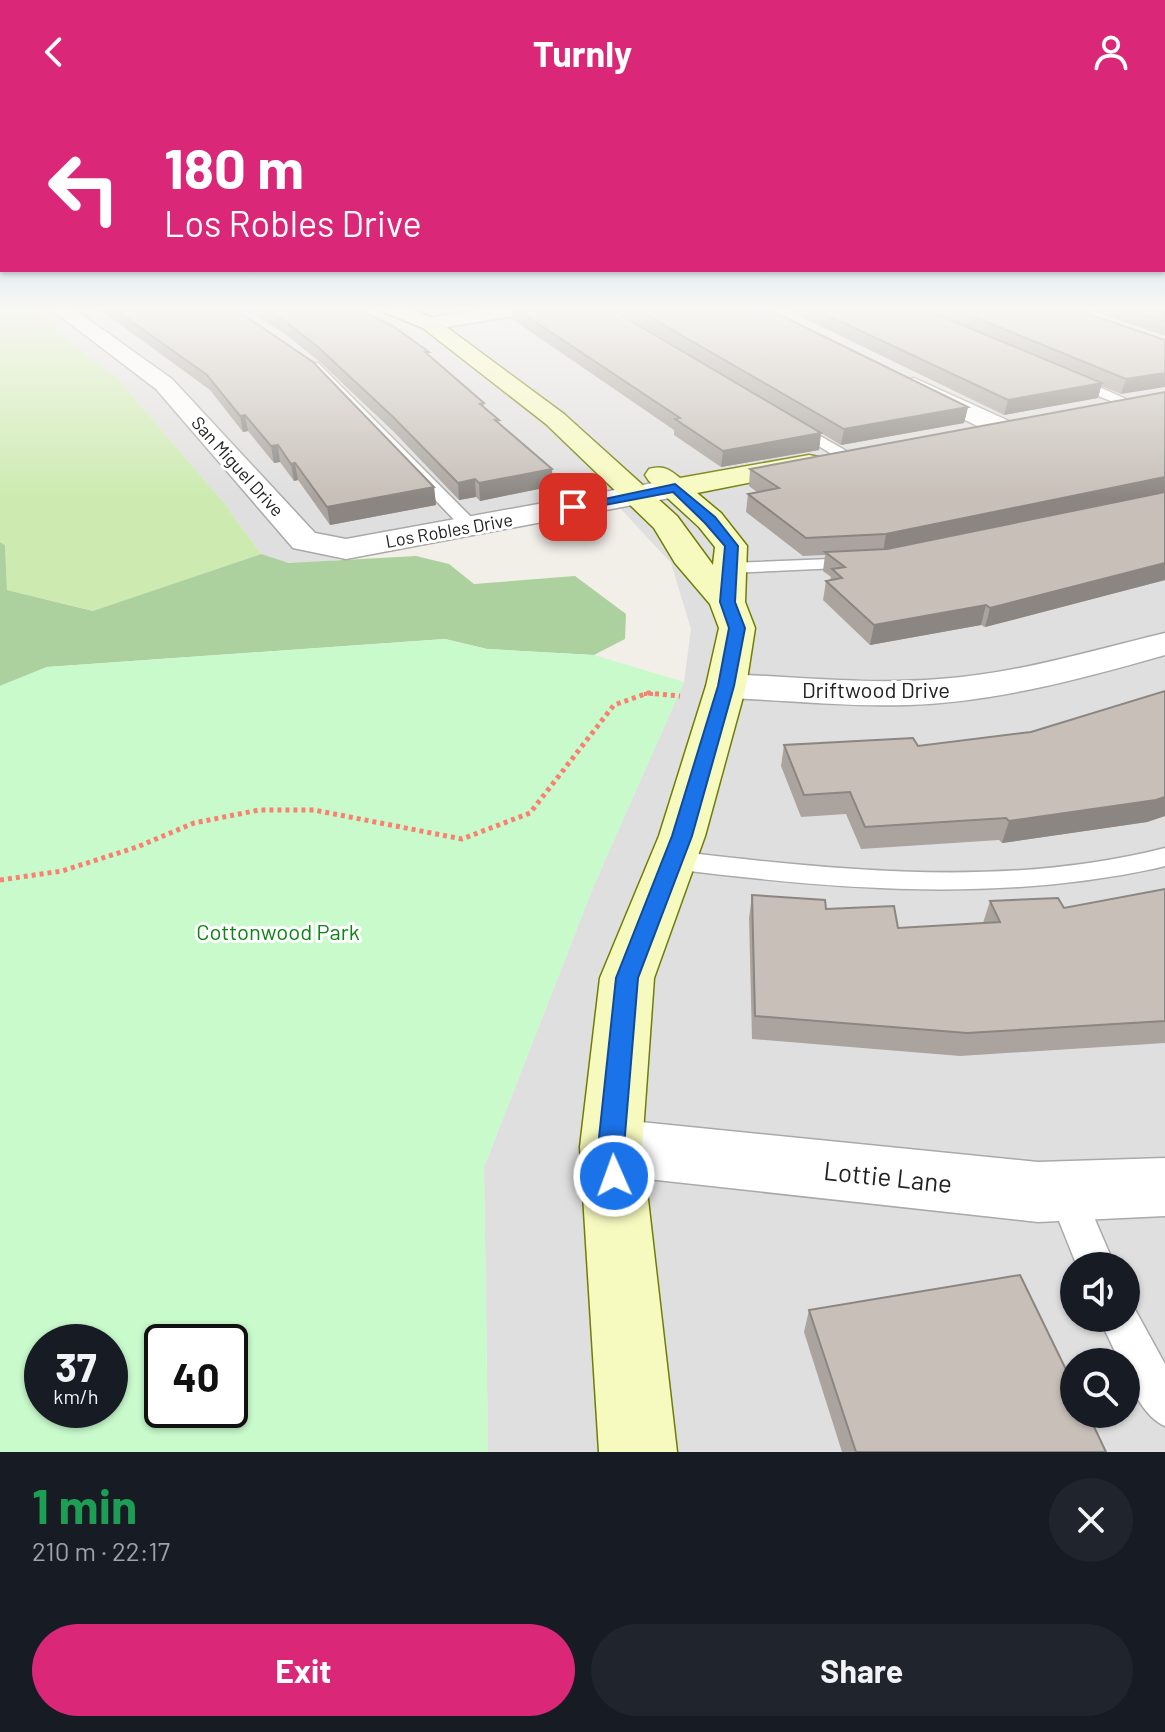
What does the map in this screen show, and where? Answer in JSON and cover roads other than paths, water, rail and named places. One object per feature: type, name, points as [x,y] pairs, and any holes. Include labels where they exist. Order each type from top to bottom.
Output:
[{"type":"street","name":"San Miguel Drive","points":[[147,372],[164,384],[304,541],[346,549]]},
{"type":"street","points":[[501,372],[666,523],[687,556],[728,585]]},
{"type":"street","points":[[515,372],[675,488],[710,520],[731,546],[728,585],[737,628],[723,693],[673,860],[627,978],[611,1147],[638,1452]]},
{"type":"street","points":[[899,377],[1000,427]]},
{"type":"street","points":[[1085,411],[1139,401]]},
{"type":"street","points":[[954,436],[1028,422]]},
{"type":"street","name":"Los Robles Drive","points":[[346,549],[854,454]]},
{"type":"street","name":"Driftwood Drive","points":[[723,693],[907,693],[972,688],[1031,680],[1165,644]]},
{"type":"street","name":"Lottie Lane","points":[[611,1147],[1038,1192],[1165,1187]]},
{"type":"lane","points":[[320,372],[345,394],[470,526]]},
{"type":"lane","points":[[1065,376],[1139,401]]},
{"type":"lane","points":[[777,415],[854,454]]},
{"type":"lane","points":[[728,585],[871,561]]},
{"type":"lane","points":[[673,860],[782,874],[957,883],[1050,877],[1165,857]]},
{"type":"lane","points":[[1065,1191],[1090,1252]]},
{"type":"lane","points":[[1126,1332],[1165,1405]]},
{"type":"park label","name":"Cottonwood Park","points":[[278,931]]}]
